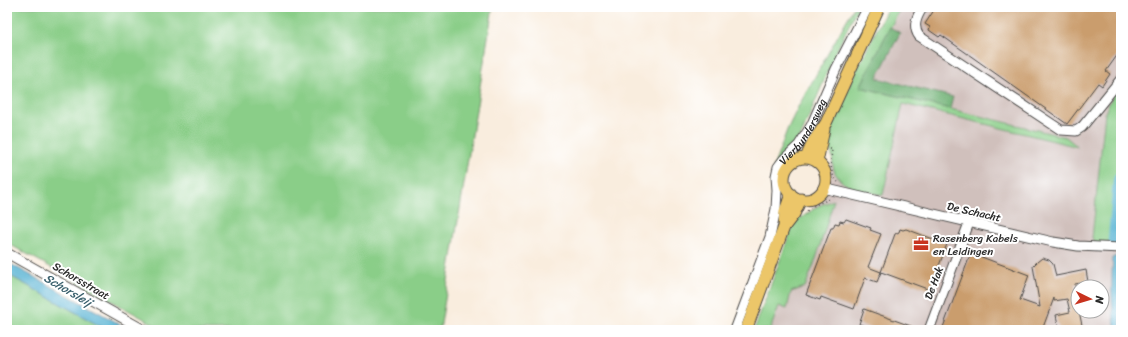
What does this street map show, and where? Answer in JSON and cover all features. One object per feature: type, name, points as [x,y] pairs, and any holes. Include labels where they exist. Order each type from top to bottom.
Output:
[{"type":"main road","name":"Vierbundersweg","points":[[812,160],[826,123],[878,7]]},
{"type":"main road","points":[[799,158],[812,160],[822,167],[825,173],[823,188],[814,197],[801,199],[791,194],[786,188],[784,181],[784,174],[787,167],[799,158]]},
{"type":"main road","points":[[784,228],[785,211],[791,194]]},
{"type":"main road","points":[[746,330],[784,228],[794,214],[801,199]]},
{"type":"street","name":"Vierbundersweg","points":[[735,330],[770,236],[776,209],[776,176],[778,167],[799,145],[811,126],[836,70],[868,7]]},
{"type":"street","points":[[923,7],[916,22],[915,28],[919,36],[1061,130],[1069,132],[1082,128],[1121,79]]},
{"type":"street","name":"De Schacht","points":[[823,188],[1053,242],[1078,246],[1121,248]]},
{"type":"street","name":"De Hak","points":[[929,330],[969,223]]},
{"type":"street","name":"Schorsstraat","points":[[7,253],[144,330]]},
{"type":"shaded area","points":[[899,7],[1121,7],[1121,330],[763,330],[831,163],[866,87],[889,26]]},
{"type":"green space","points":[[7,7],[493,7],[440,330],[164,330],[7,243]]},
{"type":"green space","points":[[854,7],[858,7],[836,52],[800,138],[773,168],[787,130],[798,107]]},
{"type":"green space","points":[[888,7],[901,7],[860,87],[1066,137],[1078,147],[903,104],[883,195],[852,188],[840,180],[833,166],[831,151],[824,144],[853,77]]},
{"type":"green space","points":[[890,27],[900,33],[877,78],[953,97],[950,109],[860,87]]},
{"type":"green space","points":[[1121,82],[1121,139],[1111,236],[1119,236],[1121,214],[1121,243],[1096,243],[1092,238],[1105,113]]},
{"type":"green space","points":[[834,200],[816,259],[805,287],[791,292],[787,309],[779,306],[770,330],[754,330],[796,217],[801,218],[818,206]]},
{"type":"green space","points":[[7,274],[107,330],[7,330]]},
{"type":"water","points":[[1121,139],[1121,214],[1119,236],[1111,237]]},
{"type":"water","points":[[1121,256],[1121,330],[1116,330],[1112,303],[1112,266],[1113,257]]},
{"type":"water","points":[[7,262],[131,330],[107,330],[7,274]]},
{"type":"building","points":[[936,7],[1121,7],[1121,50],[1106,71],[1110,74],[1102,86],[1098,83],[1067,124],[941,35],[939,37],[929,30],[930,27],[925,24]]},
{"type":"building","points":[[846,219],[871,228],[870,230],[881,234],[868,267],[881,272],[877,282],[865,278],[854,309],[821,297],[820,300],[806,295],[831,228],[833,228],[835,223],[839,224],[840,221],[844,222]]},
{"type":"building","points":[[900,229],[906,229],[947,244],[930,290],[881,272],[895,234],[899,232]]},
{"type":"building","points":[[971,253],[1029,275],[1020,300],[1040,307],[1033,266],[1037,262],[1042,258],[1049,260],[1053,264],[1056,276],[1086,270],[1088,279],[1070,279],[1070,312],[1067,299],[1054,301],[1054,298],[1042,330],[942,330]]},
{"type":"building","points":[[864,309],[919,330],[877,330],[859,324]]},
{"type":"building","points":[[1070,312],[1070,319],[1081,319],[1083,330],[1059,330],[1056,315]]},
{"type":"waterway","points":[[1116,239],[1121,180]]},
{"type":"place","name":"Rasenberg Kabels en Leidingen","points":[[921,244]]},
{"type":"water label","name":"Schorsleij","points":[[68,290]]}]
